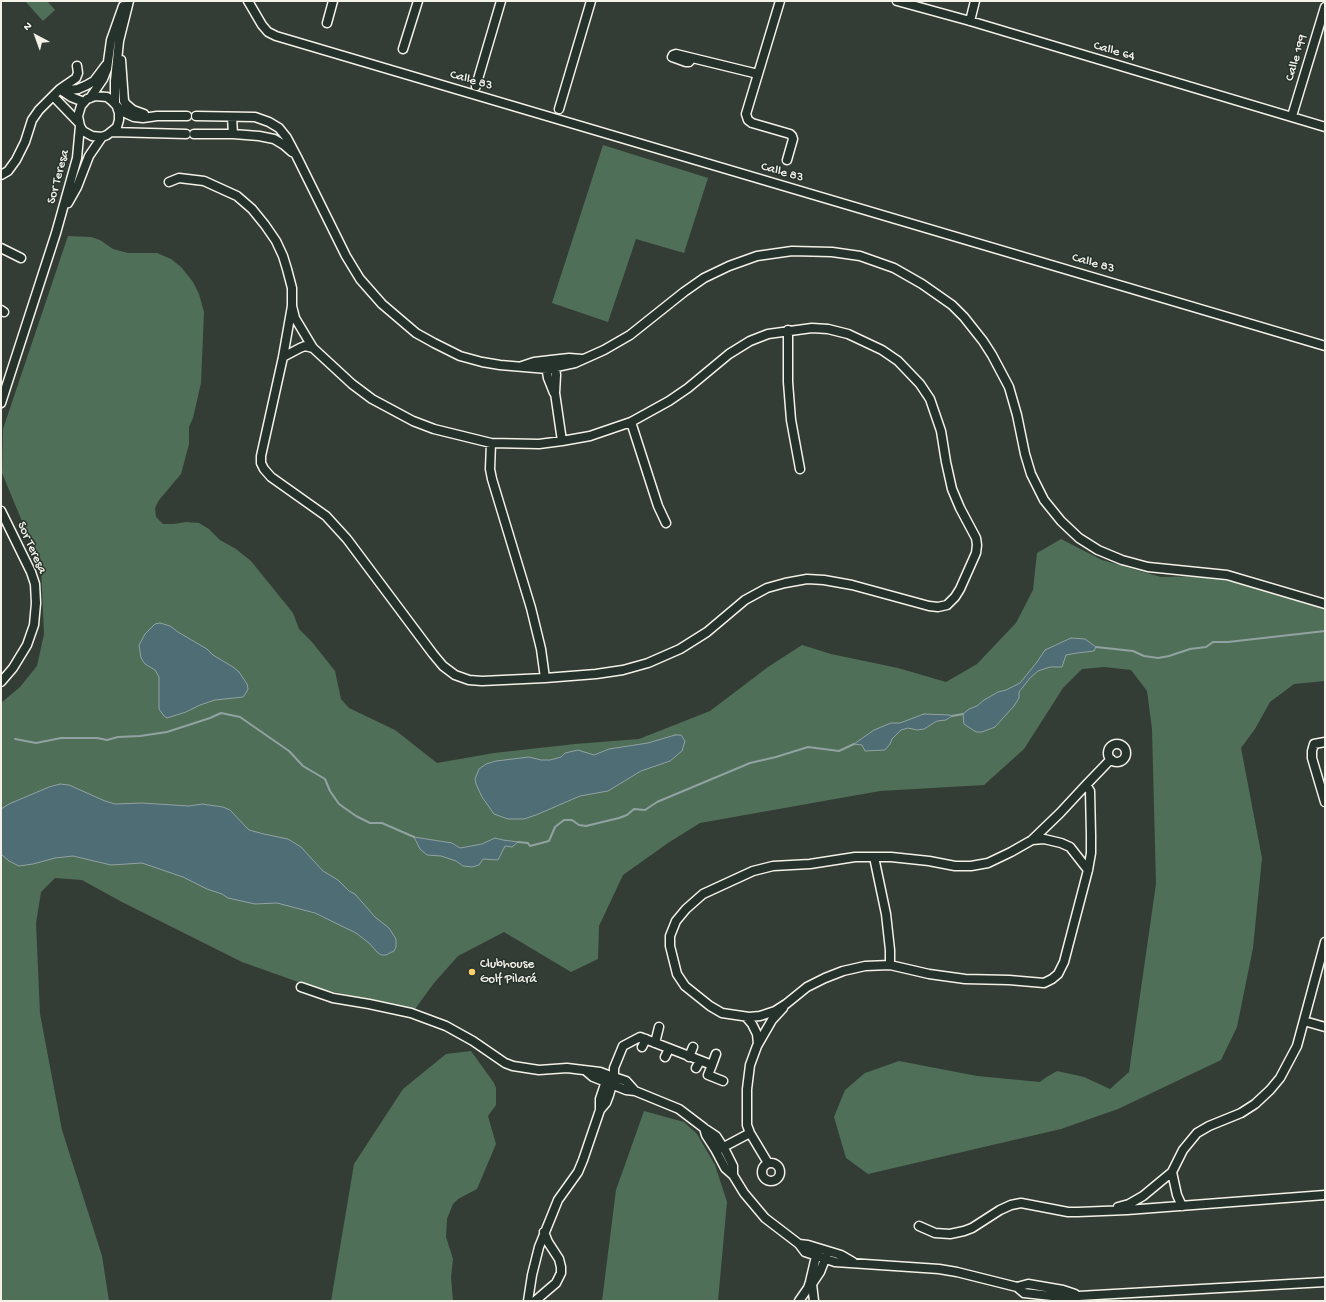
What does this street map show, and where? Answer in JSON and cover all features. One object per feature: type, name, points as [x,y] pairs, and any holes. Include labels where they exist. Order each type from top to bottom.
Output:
[{"type":"street","name":"Sor Teresa","points":[[1,403],[56,233],[77,158],[79,124],[78,111],[103,79],[109,59],[111,40],[125,1]]},
{"type":"street","points":[[112,132],[117,127],[119,120],[119,113],[116,106],[115,86],[119,42],[129,1]]},
{"type":"street","name":"Calle 83","points":[[248,1],[262,25],[268,32],[276,36],[1325,346]]},
{"type":"street","points":[[327,23],[333,1]]},
{"type":"street","points":[[403,49],[418,1]]},
{"type":"street","points":[[476,86],[501,1]]},
{"type":"street","points":[[559,109],[591,1]]},
{"type":"street","points":[[780,1],[746,110],[747,117],[752,123],[790,134],[792,136],[793,139],[787,160]]},
{"type":"street","name":"Calle 64","points":[[897,1],[970,21],[1325,126]]},
{"type":"street","points":[[970,21],[976,1]]},
{"type":"street","name":"Calle 199","points":[[1292,116],[1325,7]]},
{"type":"street","points":[[119,42],[123,94],[126,104],[139,113],[157,116]]},
{"type":"street","points":[[692,58],[758,74]]},
{"type":"street","points":[[61,90],[78,89],[94,80],[109,59]]},
{"type":"street","points":[[1,176],[8,171],[16,160],[25,142],[32,120],[39,110],[53,96],[76,78],[78,73],[77,66]]},
{"type":"street","points":[[61,90],[71,98],[87,100],[101,96],[107,98],[127,114],[134,117],[192,116],[255,118],[269,122],[279,128],[287,138],[346,256],[360,279],[382,304],[416,333],[460,356],[482,362],[551,369],[575,363],[604,350],[630,335],[704,278],[729,266],[757,256],[792,250],[813,250],[860,256],[894,268],[922,284],[956,309],[973,328],[992,355],[1009,387],[1031,474],[1044,500],[1061,521],[1079,538],[1098,550],[1122,560],[1148,567],[1227,576],[1325,604]]},
{"type":"street","points":[[53,96],[79,124],[83,131],[92,136],[102,137]]},
{"type":"street","points":[[232,117],[233,134]]},
{"type":"street","name":"Sor Teresa","points":[[56,233],[89,156],[102,137],[112,132]]},
{"type":"street","points":[[112,132],[233,134],[259,136],[274,139],[284,145],[297,157]]},
{"type":"street","points":[[169,182],[179,178],[204,181],[237,196],[252,209],[265,225],[283,256],[292,288],[292,306],[283,356],[260,456],[264,470],[326,516],[348,539],[432,654],[443,666],[455,675],[469,680],[482,681],[545,678],[596,674],[623,670],[648,663],[680,649],[707,632],[745,600],[767,588],[784,582],[807,579],[824,580],[852,585],[928,606],[938,607],[947,605],[955,598],[976,553],[976,538],[952,489],[941,431],[930,399],[920,384],[898,361],[869,343],[848,334],[828,329],[812,328],[788,330],[768,334],[750,341],[728,354],[676,397],[631,422],[590,436],[562,441],[539,444],[491,443],[434,429],[413,422],[392,411],[352,384],[313,348],[295,318],[292,306]]},
{"type":"street","points":[[1,248],[21,258]]},
{"type":"street","points":[[788,330],[788,382],[791,420],[800,469]]},
{"type":"street","points":[[283,356],[305,346],[313,348]]},
{"type":"street","points":[[521,367],[534,362],[569,358],[583,359]]},
{"type":"street","points":[[550,360],[562,441]]},
{"type":"street","points":[[631,422],[658,506],[666,523]]},
{"type":"street","points":[[491,443],[490,469],[492,480],[532,608],[541,649],[545,678]]},
{"type":"street","name":"Sor Teresa","points":[[1,511],[31,572],[36,603],[34,625],[27,645],[13,668],[1,682]]},
{"type":"street","points":[[1325,742],[1314,744],[1312,751],[1312,758],[1325,802]]},
{"type":"street","points":[[1086,785],[1090,791],[1091,853],[1088,870],[1064,962],[1058,974],[1044,983],[1009,980],[965,979],[928,974],[890,965],[866,966],[843,971],[825,978],[808,987],[775,1011],[760,1016],[746,1017],[722,1013],[695,995],[685,986],[677,974],[670,946],[670,936],[676,921],[686,909],[703,894],[753,871],[773,866],[810,864],[855,857],[891,857],[955,866],[971,866],[988,863],[1032,840],[1111,759]]},
{"type":"street","points":[[1032,840],[1044,839],[1061,843],[1070,848],[1088,870]]},
{"type":"street","points":[[874,857],[886,914],[890,965]]},
{"type":"street","points":[[1106,1211],[1129,1204],[1156,1186],[1172,1172],[1183,1150],[1197,1133],[1209,1126],[1241,1113],[1255,1104],[1280,1078],[1297,1046],[1325,942]]},
{"type":"street","points":[[301,987],[333,998],[369,1004],[410,1014],[446,1026],[513,1066],[539,1070],[567,1068],[600,1072],[610,1080],[626,1081],[635,1090],[679,1109],[716,1136],[720,1149],[733,1166],[733,1175],[755,1207],[765,1218],[799,1244],[806,1252],[817,1252],[826,1255],[841,1256],[854,1263],[939,1269],[1017,1287],[1028,1284],[1039,1294],[1061,1298],[1325,1282]]},
{"type":"street","points":[[768,1163],[750,1133],[747,1125],[747,1089],[750,1065],[758,1044],[772,1020],[786,1004]]},
{"type":"street","points":[[746,1017],[752,1024],[758,1044]]},
{"type":"street","points":[[1304,1021],[1325,1027]]},
{"type":"street","points":[[655,1043],[659,1027]]},
{"type":"street","points":[[528,1301],[532,1275],[544,1232],[558,1200],[578,1172],[600,1110],[600,1099],[610,1080],[623,1046],[640,1037],[689,1057],[698,1064],[712,1065]]},
{"type":"street","points":[[642,1047],[646,1039]]},
{"type":"street","points":[[689,1057],[693,1047]]},
{"type":"street","points":[[665,1057],[669,1049]]},
{"type":"street","points":[[716,1054],[708,1075],[723,1081]]},
{"type":"street","points":[[720,1149],[750,1133]]},
{"type":"street","points":[[1172,1172],[1177,1195],[1182,1206]]},
{"type":"street","points":[[919,1226],[935,1233],[950,1234],[964,1232],[1000,1210],[1011,1205],[1021,1203],[1068,1212],[1106,1211],[1325,1195]]},
{"type":"street","points":[[535,1301],[556,1283],[561,1273],[559,1259],[544,1232]]},
{"type":"street","points":[[799,1301],[810,1282],[817,1252]]},
{"type":"street","points":[[814,1301],[812,1284],[820,1272],[826,1255]]},
{"type":"green space","points":[[25,1],[47,1],[55,10],[43,21]]},
{"type":"green space","points":[[603,145],[708,178],[684,253],[636,239],[608,322],[552,303]]},
{"type":"green space","points":[[68,236],[91,237],[100,240],[113,249],[128,253],[157,253],[171,259],[181,267],[193,282],[199,294],[204,312],[201,383],[193,418],[189,427],[189,444],[181,474],[159,500],[155,508],[156,517],[163,524],[186,522],[199,523],[209,529],[220,540],[236,549],[251,561],[293,613],[299,629],[312,642],[335,671],[341,699],[349,708],[395,730],[437,763],[494,753],[639,739],[710,711],[768,667],[802,645],[831,654],[898,668],[946,682],[977,664],[1016,623],[1033,590],[1037,553],[1061,539],[1102,560],[1161,577],[1207,576],[1265,590],[1325,609],[1325,681],[1294,684],[1270,702],[1255,729],[1241,748],[1262,858],[1253,948],[1237,1027],[1221,1060],[1118,1109],[1061,1129],[868,1174],[846,1158],[834,1117],[845,1090],[865,1073],[899,1061],[977,1076],[1040,1082],[1057,1071],[1084,1077],[1110,1089],[1129,1072],[1156,884],[1152,729],[1147,691],[1131,670],[1104,667],[1082,669],[1063,688],[1024,749],[984,785],[880,791],[700,823],[668,843],[623,875],[599,926],[598,959],[571,972],[504,932],[458,956],[434,983],[415,1009],[315,988],[242,962],[122,902],[82,880],[55,878],[41,892],[36,923],[40,1014],[62,1130],[102,1256],[109,1301],[1,1301],[1,703],[20,687],[37,666],[44,634],[41,567],[2,473],[3,429]]},
{"type":"green space","points":[[471,1051],[496,1088],[496,1105],[488,1116],[496,1144],[477,1189],[458,1199],[453,1204],[447,1219],[446,1237],[453,1259],[451,1277],[453,1301],[331,1301],[354,1164],[403,1089],[446,1054]]},
{"type":"green space","points":[[644,1111],[684,1122],[697,1134],[715,1165],[727,1202],[718,1301],[602,1301],[616,1190]]},
{"type":"water","points":[[160,623],[170,626],[207,649],[213,655],[239,672],[247,684],[248,689],[243,697],[215,700],[167,718],[164,716],[159,709],[159,677],[155,670],[145,664],[141,658],[139,645],[145,634],[155,624]]},
{"type":"water","points":[[1071,638],[1085,639],[1096,647],[1094,651],[1066,655],[1062,667],[1050,667],[1038,671],[1030,678],[1019,692],[1019,698],[1014,706],[995,727],[982,732],[976,732],[964,724],[963,714],[969,709],[977,706],[998,692],[1020,683],[1045,650]]},
{"type":"water","points":[[924,714],[952,716],[946,720],[937,721],[924,729],[917,730],[908,728],[901,730],[892,739],[885,750],[865,751],[862,745],[854,744],[874,730],[891,723],[900,723]]},
{"type":"water","points":[[675,735],[681,735],[685,741],[682,751],[670,761],[641,771],[608,791],[580,796],[524,819],[508,819],[494,814],[482,797],[476,784],[475,779],[479,769],[486,764],[496,761],[529,757],[541,760],[550,760],[561,757],[565,753],[578,750],[594,755],[609,749],[648,743]]},
{"type":"water","points":[[60,784],[69,785],[115,804],[142,803],[189,806],[202,804],[223,807],[230,810],[249,830],[288,839],[301,847],[323,871],[338,880],[349,891],[355,894],[375,917],[389,928],[396,939],[396,947],[394,951],[386,955],[381,955],[356,933],[315,913],[277,903],[255,904],[228,898],[183,877],[142,863],[111,865],[73,856],[55,858],[19,866],[9,861],[1,854],[1,809],[9,804],[49,787]]},
{"type":"water","points":[[414,837],[452,843],[460,848],[482,844],[495,838],[518,842],[512,847],[505,846],[498,860],[483,859],[479,865],[472,867],[463,866],[456,861],[441,856],[427,855],[420,849]]},
{"type":"waterway","points":[[1096,647],[1133,651],[1144,656],[1158,658],[1190,649],[1206,647],[1213,642],[1228,642],[1325,631]]},
{"type":"waterway","points":[[15,739],[36,743],[61,738],[97,738],[107,740],[118,737],[140,736],[167,732],[221,713],[240,717],[289,751],[303,766],[325,779],[330,791],[339,804],[356,816],[370,823],[382,823],[414,837]]},
{"type":"waterway","points":[[952,716],[963,714]]},
{"type":"waterway","points":[[518,842],[528,843],[530,846],[549,841],[555,827],[564,820],[572,820],[579,825],[586,826],[619,818],[627,815],[634,809],[645,810],[657,802],[750,763],[808,747],[839,751],[854,744]]},
{"type":"place","name":"Clubhouse Golf Pilará","points":[[472,972]]}]
